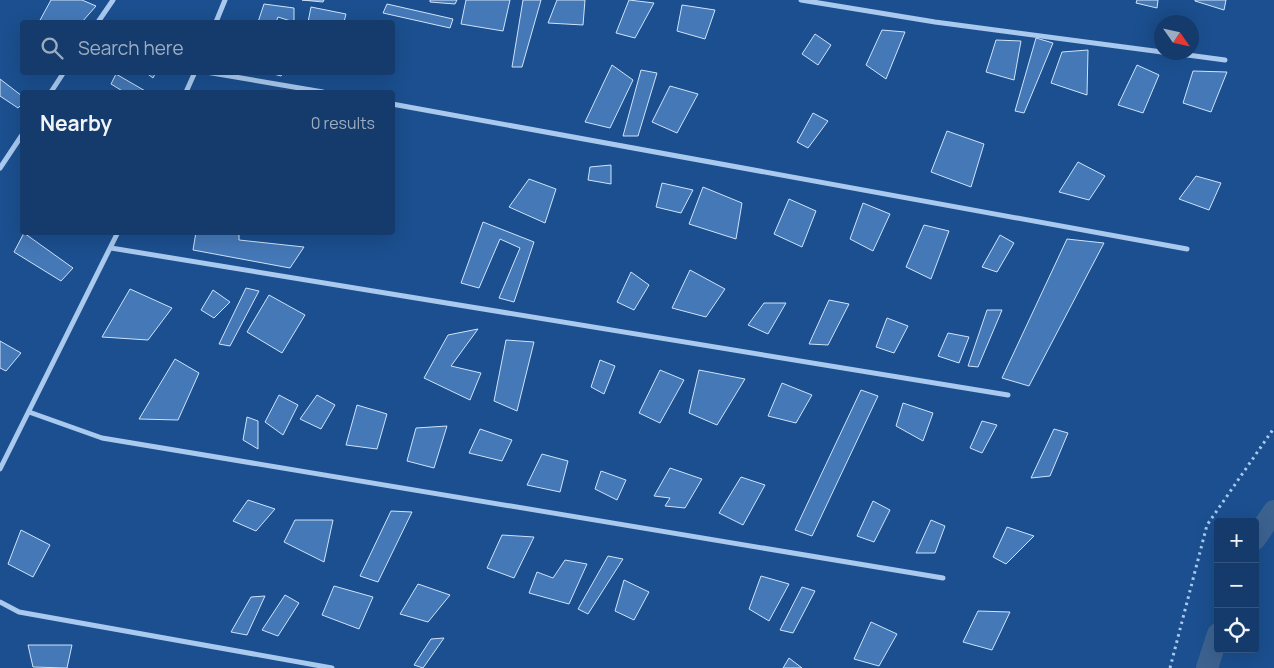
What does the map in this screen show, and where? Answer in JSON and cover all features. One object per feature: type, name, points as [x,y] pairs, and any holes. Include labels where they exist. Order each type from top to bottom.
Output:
[{"type":"street","points":[[99,20],[113,0]]},
{"type":"street","points":[[217,20],[225,0]]},
{"type":"street","points":[[801,0],[934,22],[1154,51]]},
{"type":"street","points":[[1199,57],[1225,60]]},
{"type":"street","points":[[52,90],[62,75]]},
{"type":"street","points":[[187,90],[194,75]]},
{"type":"street","points":[[224,75],[311,90]]},
{"type":"street","points":[[395,105],[1187,249]]},
{"type":"street","points":[[0,168],[20,138]]},
{"type":"street","points":[[0,468],[117,235]]},
{"type":"street","points":[[111,248],[1008,395]]},
{"type":"street","points":[[29,412],[102,438],[943,578]]},
{"type":"street","points":[[0,602],[19,612],[332,668]]},
{"type":"path","points":[[1170,668],[1207,525],[1274,428]]},
{"type":"building","points":[[51,0],[82,0],[96,6],[84,20],[40,20]]},
{"type":"building","points":[[302,0],[324,0],[323,2]]},
{"type":"building","points":[[430,0],[457,0],[455,4],[430,2]]},
{"type":"building","points":[[466,0],[510,0],[503,31],[461,24]]},
{"type":"building","points":[[523,0],[541,0],[522,67],[512,67]]},
{"type":"building","points":[[557,0],[585,0],[583,25],[548,23]]},
{"type":"building","points":[[629,0],[654,3],[635,38],[616,33]]},
{"type":"building","points":[[1137,0],[1158,0],[1157,8],[1136,3]]},
{"type":"building","points":[[1195,0],[1226,0],[1224,10]]},
{"type":"building","points":[[264,4],[294,8],[294,20],[278,17],[277,20],[259,20]]},
{"type":"building","points":[[387,4],[453,19],[450,28],[383,13]]},
{"type":"building","points":[[682,5],[715,10],[705,39],[677,31]]},
{"type":"building","points":[[311,7],[346,14],[344,20],[308,20]]},
{"type":"building","points":[[882,30],[905,32],[886,79],[866,65]]},
{"type":"building","points":[[815,34],[831,45],[818,65],[802,54]]},
{"type":"building","points":[[1036,38],[1053,43],[1024,113],[1015,111]]},
{"type":"building","points":[[996,40],[1021,41],[1014,80],[986,72]]},
{"type":"building","points":[[1088,50],[1087,95],[1051,83],[1062,52]]},
{"type":"building","points":[[612,65],[633,80],[610,128],[585,122]]},
{"type":"building","points":[[1137,65],[1159,75],[1143,113],[1118,105]]},
{"type":"building","points":[[641,70],[657,73],[638,136],[623,136]]},
{"type":"building","points":[[1193,71],[1227,72],[1211,112],[1183,103]]},
{"type":"building","points":[[116,75],[118,75],[144,90],[121,90],[111,84]]},
{"type":"building","points":[[0,79],[20,94],[20,106],[18,108],[0,96]]},
{"type":"building","points":[[670,86],[698,94],[677,133],[652,122]]},
{"type":"building","points":[[813,113],[828,121],[808,148],[797,142]]},
{"type":"building","points":[[947,131],[984,144],[971,187],[931,172]]},
{"type":"building","points":[[1078,162],[1105,176],[1089,200],[1059,192]]},
{"type":"building","points":[[611,165],[611,184],[588,180],[590,167]]},
{"type":"building","points":[[1196,176],[1221,183],[1209,210],[1179,199]]},
{"type":"building","points":[[529,179],[556,189],[545,223],[509,207]]},
{"type":"building","points":[[662,183],[693,190],[681,213],[656,207]]},
{"type":"building","points":[[703,187],[742,203],[736,239],[689,224]]},
{"type":"building","points":[[789,199],[816,211],[802,247],[774,234]]},
{"type":"building","points":[[863,203],[890,214],[873,251],[850,239]]},
{"type":"building","points":[[483,222],[534,242],[514,302],[499,298],[520,248],[500,239],[479,288],[461,283]]},
{"type":"building","points":[[924,225],[949,231],[931,279],[906,267]]},
{"type":"building","points":[[23,235],[27,235],[73,268],[61,281],[14,252]]},
{"type":"building","points":[[196,235],[239,235],[239,240],[304,247],[290,268],[193,250]]},
{"type":"building","points":[[1000,235],[1014,243],[997,272],[982,267]]},
{"type":"building","points":[[1067,239],[1104,243],[1029,386],[1002,378]]},
{"type":"building","points":[[690,270],[725,289],[706,317],[672,308]]},
{"type":"building","points":[[631,272],[649,285],[634,310],[617,302]]},
{"type":"building","points":[[246,288],[259,291],[230,346],[219,344]]},
{"type":"building","points":[[130,289],[172,308],[148,340],[102,337]]},
{"type":"building","points":[[213,290],[230,302],[214,318],[201,310]]},
{"type":"building","points":[[269,295],[305,315],[282,353],[247,332]]},
{"type":"building","points":[[829,300],[849,304],[828,345],[809,344]]},
{"type":"building","points":[[764,303],[786,303],[768,334],[748,325]]},
{"type":"building","points":[[987,310],[1002,310],[978,367],[968,366]]},
{"type":"building","points":[[887,318],[908,326],[894,353],[876,347]]},
{"type":"building","points":[[478,329],[451,366],[481,373],[470,400],[424,378],[448,335]]},
{"type":"building","points":[[948,333],[969,337],[959,363],[938,356]]},
{"type":"building","points":[[506,340],[534,342],[517,411],[494,401]]},
{"type":"building","points":[[0,341],[21,353],[6,371],[0,368]]},
{"type":"building","points":[[175,359],[199,373],[178,420],[139,419]]},
{"type":"building","points":[[600,360],[615,366],[604,394],[591,387]]},
{"type":"building","points":[[660,370],[684,380],[660,423],[639,413]]},
{"type":"building","points":[[699,370],[745,379],[717,425],[689,413]]},
{"type":"building","points":[[782,383],[812,395],[796,423],[768,416]]},
{"type":"building","points":[[861,390],[878,396],[812,536],[795,530]]},
{"type":"building","points":[[279,395],[298,405],[283,435],[265,422]]},
{"type":"building","points":[[317,395],[335,405],[321,429],[300,419]]},
{"type":"building","points":[[903,403],[933,413],[923,441],[896,426]]},
{"type":"building","points":[[357,405],[387,414],[377,449],[346,445]]},
{"type":"building","points":[[247,417],[258,421],[258,449],[243,440]]},
{"type":"building","points":[[982,421],[997,425],[982,453],[970,448]]},
{"type":"building","points":[[447,426],[434,468],[407,461],[416,428]]},
{"type":"building","points":[[480,429],[512,440],[502,461],[469,453]]},
{"type":"building","points":[[1054,429],[1068,433],[1050,476],[1031,478]]},
{"type":"building","points":[[542,454],[568,461],[560,492],[527,485]]},
{"type":"building","points":[[670,468],[702,479],[685,508],[665,506],[670,498],[654,496]]},
{"type":"building","points":[[601,471],[626,480],[617,500],[595,489]]},
{"type":"building","points":[[741,477],[765,485],[743,525],[719,513]]},
{"type":"building","points":[[248,500],[275,509],[256,531],[233,521]]},
{"type":"building","points":[[873,501],[890,510],[874,542],[857,536]]},
{"type":"building","points":[[391,511],[412,512],[378,582],[360,576]]},
{"type":"building","points":[[295,520],[333,520],[324,562],[284,542]]},
{"type":"building","points":[[931,520],[945,526],[935,553],[916,553]]},
{"type":"building","points":[[1007,527],[1034,536],[1006,564],[993,557]]},
{"type":"building","points":[[21,530],[50,545],[33,577],[8,564]]},
{"type":"building","points":[[502,535],[534,537],[514,578],[487,568]]},
{"type":"building","points":[[608,556],[623,559],[588,614],[578,609]]},
{"type":"building","points":[[565,560],[587,564],[569,604],[529,593],[537,572],[553,578]]},
{"type":"building","points":[[761,576],[789,584],[769,621],[749,609]]},
{"type":"building","points":[[624,580],[649,592],[634,620],[615,611]]},
{"type":"building","points":[[418,584],[450,595],[428,622],[400,614]]},
{"type":"building","points":[[334,586],[373,597],[359,629],[322,615]]},
{"type":"building","points":[[802,587],[815,591],[793,633],[780,630]]},
{"type":"building","points":[[285,595],[299,603],[278,636],[262,630]]},
{"type":"building","points":[[265,596],[247,635],[231,632],[251,597]]},
{"type":"building","points":[[978,611],[1010,612],[992,650],[963,642]]},
{"type":"building","points":[[871,622],[897,634],[879,666],[854,659]]},
{"type":"building","points":[[444,638],[423,668],[414,665],[431,639]]},
{"type":"building","points":[[28,645],[72,645],[67,668],[33,667]]},
{"type":"building","points":[[789,658],[802,668],[783,668]]},
{"type":"waterway","points":[[1259,533],[1274,511]]},
{"type":"waterway","points":[[1207,668],[1214,646]]}]
